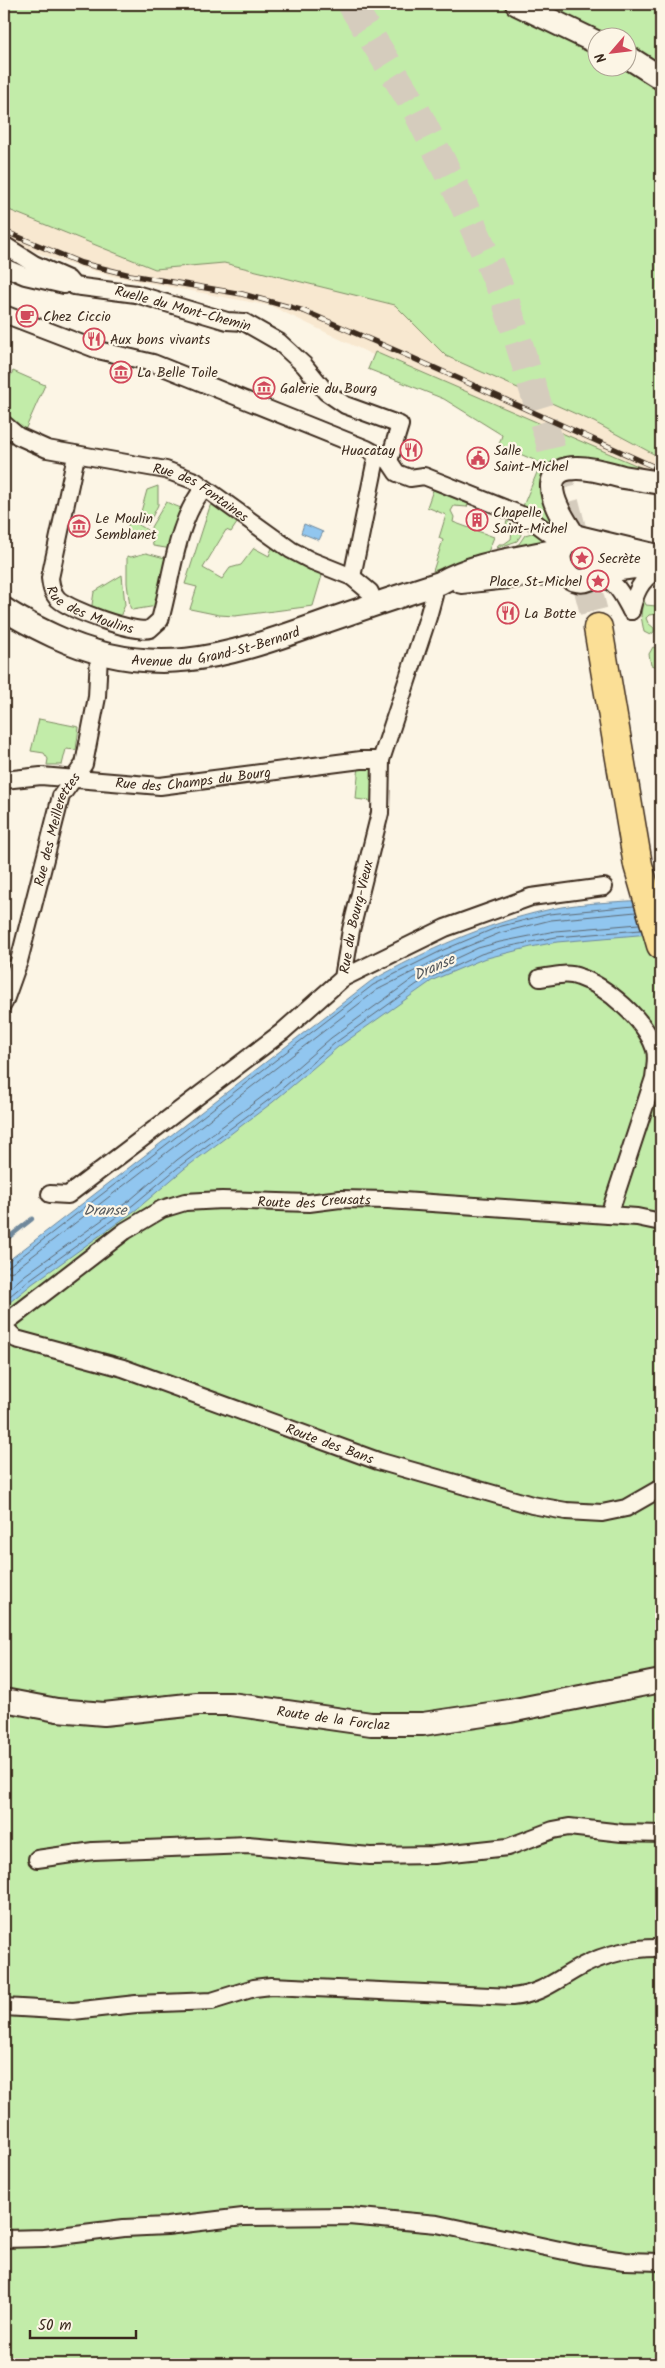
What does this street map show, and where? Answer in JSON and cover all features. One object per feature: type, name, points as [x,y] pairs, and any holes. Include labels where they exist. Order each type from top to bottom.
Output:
[{"type":"highway","points":[[598,628],[645,895],[660,942]]},
{"type":"street","points":[[517,4],[588,38]]},
{"type":"street","points":[[638,63],[661,78]]},
{"type":"street","name":"Ruelle du Mont-Chemin","points":[[4,245],[34,264],[68,279],[74,286]]},
{"type":"street","name":"Ruelle du Mont-Chemin","points":[[4,267],[25,276],[74,286],[136,294],[227,321],[244,322],[256,327],[279,342],[304,365],[326,392],[340,402],[377,418],[400,425],[383,457]]},
{"type":"street","points":[[4,314],[98,350],[153,363],[383,457],[397,472],[410,478],[424,476],[529,518],[572,549],[600,547],[603,556],[597,574]]},
{"type":"street","name":"Rue des Fontaines","points":[[4,424],[18,436],[46,449],[76,456],[166,470],[195,481],[291,550],[312,561],[352,577],[370,592],[375,604]]},
{"type":"street","name":"Rue des Moulins","points":[[76,456],[50,578],[52,590],[66,604],[116,623],[146,630],[160,620],[187,515],[192,504],[204,488]]},
{"type":"street","points":[[352,577],[383,457]]},
{"type":"street","points":[[659,566],[634,567],[597,574],[579,580],[571,578],[572,549],[562,514],[552,490],[553,480],[561,472],[584,467],[661,483]]},
{"type":"street","name":"Avenue du Grand-St-Bernard","points":[[4,609],[69,643],[99,654],[156,662],[202,658],[255,646],[436,584],[497,579],[572,549],[659,566]]},
{"type":"street","points":[[597,574],[615,584],[631,612],[635,594],[645,578],[659,566]]},
{"type":"street","name":"Rue du Bourg-Vieux","points":[[50,1194],[68,1195],[282,1032],[343,978],[351,930],[380,813],[382,760],[428,617],[436,584]]},
{"type":"street","name":"Rue des Meillerettes","points":[[4,1002],[18,961],[61,796],[84,764],[97,696],[99,654]]},
{"type":"street","name":"Rue des Champs du Bourg","points":[[4,780],[41,776],[160,786],[362,760],[382,760]]},
{"type":"street","points":[[343,978],[445,928],[531,897],[604,887]]},
{"type":"street","points":[[540,978],[560,975],[578,976],[596,986],[613,997],[632,1015],[642,1026],[655,1047],[654,1078],[609,1215]]},
{"type":"street","name":"Route des Creusats","points":[[4,1326],[130,1227],[162,1209],[185,1202],[222,1200],[309,1203],[340,1199],[388,1200],[642,1217],[661,1222]]},
{"type":"street","name":"Route des Bans","points":[[4,1326],[16,1339],[122,1368],[378,1461],[532,1505],[566,1512],[602,1513],[626,1508],[661,1488]]},
{"type":"street","name":"Route de la Forclaz","points":[[4,1700],[57,1710],[104,1714],[197,1704],[231,1704],[371,1724],[423,1724],[510,1711],[661,1681]]},
{"type":"street","points":[[37,1859],[93,1851],[248,1846],[370,1856],[434,1855],[508,1847],[553,1830],[570,1827],[622,1834],[661,1834]]},
{"type":"street","points":[[4,2007],[73,2011],[136,2004],[212,2001],[254,1988],[272,1986],[512,1997],[538,1992],[604,1956],[642,1949],[661,1948]]},
{"type":"street","points":[[4,2239],[44,2238],[124,2228],[167,2226],[243,2217],[364,2217],[446,2226],[516,2243],[598,2258],[661,2262]]},
{"type":"shaded area","points":[[4,208],[155,269],[224,263],[395,305],[446,356],[594,422],[661,458],[661,488],[456,400],[436,378],[404,370],[271,306],[112,276],[58,261],[4,239]]},
{"type":"green space","points":[[4,4],[661,4],[661,458],[594,422],[446,356],[395,305],[224,263],[155,269],[4,208]]},
{"type":"green space","points":[[375,352],[661,476],[572,456],[552,462],[546,476],[556,521],[551,524],[523,506],[541,463],[499,445],[502,435],[444,399],[368,369]]},
{"type":"green space","points":[[13,371],[45,385],[25,430],[4,415],[4,377],[9,379]]},
{"type":"green space","points":[[158,486],[158,505],[148,525],[139,519],[147,490]]},
{"type":"green space","points":[[433,490],[468,504],[467,507],[454,506],[451,511],[454,517],[453,522],[494,537],[488,552],[433,571],[443,540],[439,538],[446,515],[427,507]]},
{"type":"green space","points":[[212,500],[239,520],[231,532],[226,530],[203,568],[222,579],[230,568],[241,565],[254,548],[269,556],[273,545],[323,572],[313,606],[235,616],[190,609],[197,587],[185,584]]},
{"type":"green space","points":[[166,502],[181,508],[172,549],[153,546],[151,527]]},
{"type":"green space","points":[[130,519],[147,530],[148,537],[143,536],[143,532],[139,531],[134,534],[126,532]]},
{"type":"green space","points":[[507,521],[518,528],[521,535],[517,541],[497,548],[499,544],[504,544],[511,539],[512,531],[506,524]]},
{"type":"green space","points":[[535,532],[545,539],[545,542],[497,553],[519,544],[525,535]]},
{"type":"green space","points":[[576,548],[589,549],[593,561],[588,568],[578,570],[571,564],[570,554]]},
{"type":"green space","points":[[146,553],[165,558],[163,585],[157,606],[132,610],[127,583],[127,556],[131,557]]},
{"type":"green space","points":[[122,575],[125,605],[119,619],[91,611],[94,592]]},
{"type":"green space","points":[[643,598],[646,605],[656,606],[660,610],[657,614],[649,615],[646,618],[648,623],[654,628],[654,632],[650,635],[644,632],[641,616]]},
{"type":"green space","points":[[653,647],[658,649],[656,660],[661,661],[661,668],[651,665],[649,654]]},
{"type":"green space","points":[[39,719],[79,727],[76,750],[66,749],[62,765],[47,765],[48,759],[44,753],[31,751]]},
{"type":"green space","points":[[359,764],[372,768],[376,776],[378,802],[356,799]]},
{"type":"green space","points":[[661,909],[661,2364],[4,2364],[4,1284],[425,974]]},
{"type":"water","points":[[304,524],[323,532],[319,540],[301,533]]},
{"type":"water","name":"Dranse","points":[[661,898],[661,933],[557,942],[531,947],[483,959],[433,980],[338,1047],[273,1102],[184,1169],[137,1209],[32,1284],[4,1307],[4,1264],[371,981],[456,939],[524,916],[575,905]]},
{"type":"waterway","points":[[4,1241],[32,1219]]},
{"type":"tunnel","points":[[351,4],[414,106],[462,201],[505,299],[549,440],[598,628]]},
{"type":"railway","points":[[4,231],[81,263],[130,275],[242,294],[304,311],[661,470]]},
{"type":"place","name":"Chez Ciccio","points":[[27,316]]},
{"type":"place","name":"Aux bons vivants","points":[[94,339]]},
{"type":"place","name":"La Belle Toile","points":[[121,372]]},
{"type":"place","name":"Galerie du Bourg","points":[[264,388]]},
{"type":"place","name":"Huacatay","points":[[411,450]]},
{"type":"place","name":"Salle Saint-Michel","points":[[478,458]]},
{"type":"place","name":"Chapelle Saint-Michel","points":[[477,520]]},
{"type":"place","name":"Le Moulin Semblanet","points":[[79,526]]},
{"type":"place","name":"Secrète","points":[[582,558]]},
{"type":"place","name":"Place St-Michel","points":[[598,581]]},
{"type":"place","name":"La Botte","points":[[508,613]]}]
